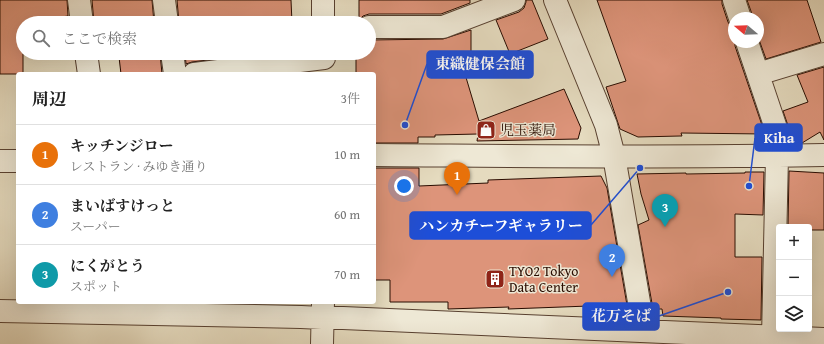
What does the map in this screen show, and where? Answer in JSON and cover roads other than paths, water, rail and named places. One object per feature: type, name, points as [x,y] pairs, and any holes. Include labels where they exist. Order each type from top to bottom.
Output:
[{"type":"street","points":[[79,0],[81,16]]},
{"type":"street","points":[[164,0],[166,16]]},
{"type":"street","points":[[323,0],[323,16]]},
{"type":"street","points":[[376,27],[443,27],[514,0]]},
{"type":"street","points":[[555,0],[606,125],[614,156],[644,331]]},
{"type":"street","points":[[734,0],[738,12]]},
{"type":"street","points":[[749,48],[781,156],[773,336]]},
{"type":"street","points":[[758,74],[824,54]]},
{"type":"street","points":[[87,60],[89,72]]},
{"type":"street","points":[[173,60],[175,72]]},
{"type":"street","points":[[216,72],[324,62]]},
{"type":"street","points":[[376,155],[824,155]]},
{"type":"street","points":[[0,161],[16,161]]},
{"type":"street","points":[[0,311],[293,317],[322,310],[351,318],[824,339]]},
{"type":"street","points":[[322,310],[322,344]]},
{"type":"place","name":"東織健保会館","points":[[405,125]]},
{"type":"place","name":"児玉薬局","points":[[486,130]]},
{"type":"place","name":"ハンカチーフギャラリー","points":[[640,168]]},
{"type":"place","name":"Kiha","points":[[749,186]]},
{"type":"place","name":"キッチンジロー","points":[[457,195]]},
{"type":"place","name":"にくがとう","points":[[665,227]]},
{"type":"place","name":"まいばすけっと","points":[[612,277]]},
{"type":"place","name":"TYO2 Tokyo Data Center","points":[[495,279]]},
{"type":"place","name":"花万そば","points":[[728,292]]}]
